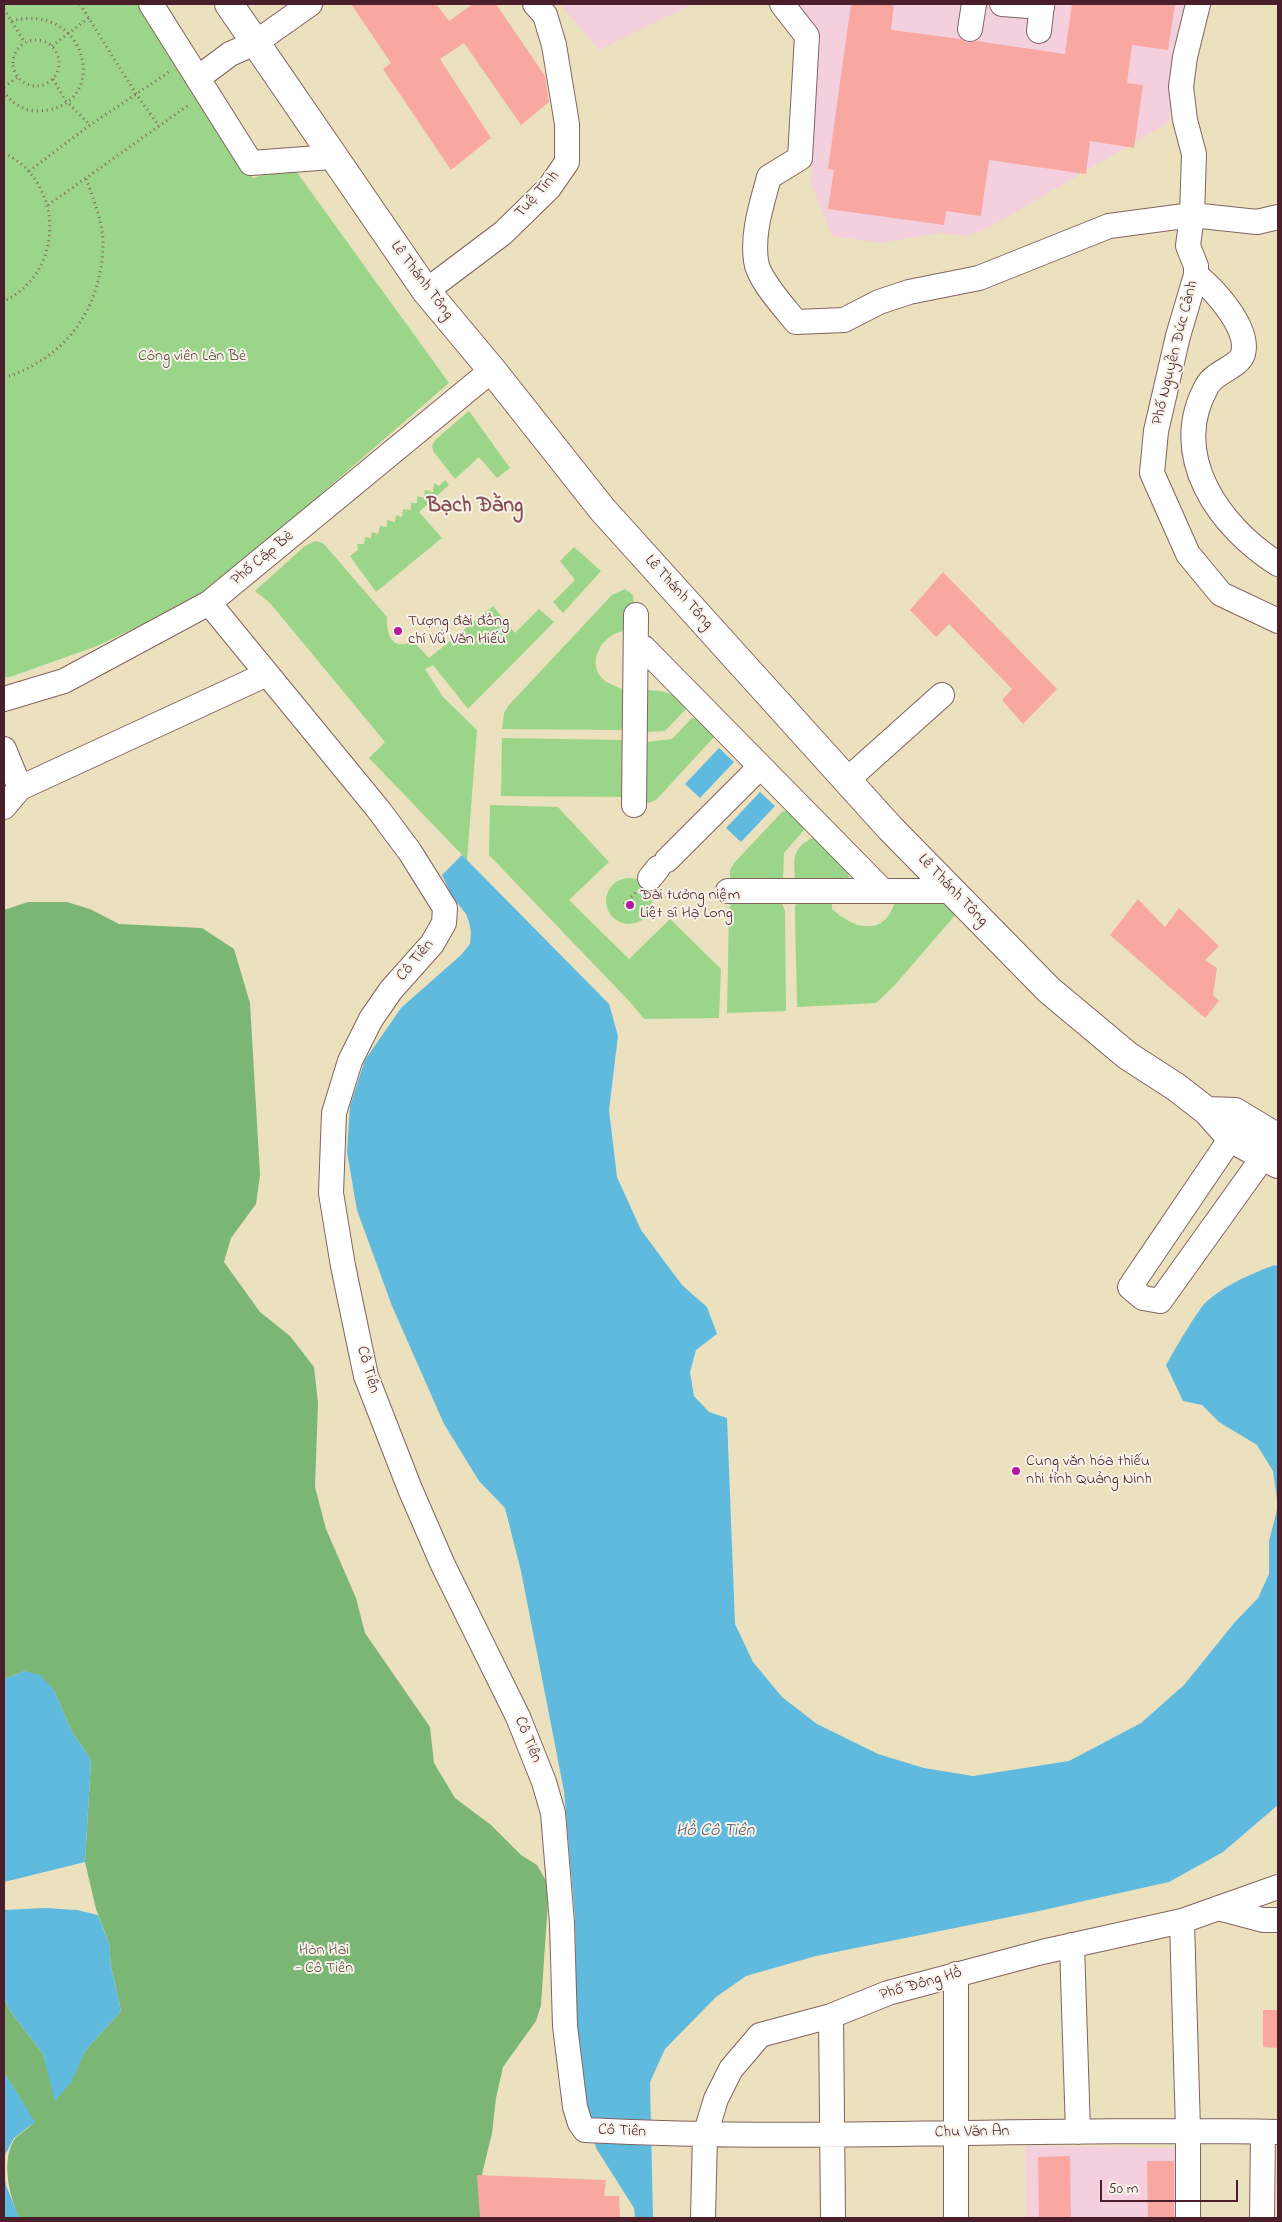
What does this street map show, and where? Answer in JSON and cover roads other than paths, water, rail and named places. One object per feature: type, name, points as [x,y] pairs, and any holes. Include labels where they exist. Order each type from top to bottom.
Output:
[{"type":"main road","name":"Lê Thánh Tông","points":[[229,4],[332,157],[426,291],[492,370],[602,509],[890,828],[1048,990],[1128,1056],[1207,1110],[1236,1112],[1239,1129],[1275,1150]]},
{"type":"street","points":[[151,4],[251,163],[332,157]]},
{"type":"street","points":[[197,77],[230,54],[255,43],[310,4]]},
{"type":"street","name":"Tuệ Tĩnh","points":[[426,291],[503,233],[549,188],[567,162],[568,124],[554,44],[545,15],[535,4]]},
{"type":"street","points":[[782,4],[808,36],[800,158],[769,177],[756,226],[756,262],[771,292],[796,322],[844,320],[879,302],[909,292],[979,278],[1109,226],[1192,215],[1256,222],[1278,217]]},
{"type":"street","points":[[970,29],[974,4]]},
{"type":"street","points":[[1002,4],[1042,5],[1039,31]]},
{"type":"street","name":"Phố Nguyễn Đức Cảnh","points":[[1198,4],[1185,57],[1181,87],[1185,120],[1194,154],[1192,215],[1188,246],[1196,266],[1196,275],[1178,336],[1156,431],[1152,473],[1188,554],[1221,594],[1278,621]]},
{"type":"street","points":[[1196,275],[1224,302],[1239,330],[1243,344],[1243,354],[1239,361],[1213,377],[1197,405],[1192,438],[1199,470],[1215,502],[1237,532],[1278,564]]},
{"type":"street","name":"Phố Cặp Bè","points":[[4,699],[64,681],[209,603],[492,370]]},
{"type":"street","name":"Cô Tiên","points":[[209,603],[396,833],[431,882],[446,908],[444,923],[432,944],[391,990],[371,1019],[350,1061],[334,1113],[331,1148],[331,1193],[342,1266],[366,1376],[439,1557],[518,1717],[544,1782],[553,1813],[562,1923],[565,2026],[575,2107],[580,2123],[585,2130],[667,2134]]},
{"type":"street","points":[[634,805],[636,616]]},
{"type":"street","points":[[636,644],[644,648],[881,889]]},
{"type":"street","points":[[4,807],[20,788],[267,674]]},
{"type":"street","points":[[847,780],[942,695]]},
{"type":"street","points":[[4,749],[20,788]]},
{"type":"street","points":[[658,869],[760,766]]},
{"type":"street","points":[[728,891],[844,892],[881,889],[951,891]]},
{"type":"street","points":[[1239,1129],[1130,1288],[1143,1298],[1160,1301],[1275,1150]]},
{"type":"street","name":"Phố Đông Hồ","points":[[703,2218],[705,2135],[716,2099],[731,2069],[760,2035],[831,2016],[888,1993],[956,1974],[1072,1944],[1182,1920],[1278,1887]]},
{"type":"street","points":[[1218,1908],[1263,1920],[1278,1920]]},
{"type":"street","points":[[1182,1920],[1188,2130],[1188,2218]]},
{"type":"street","points":[[1072,1944],[1078,2132]]},
{"type":"street","points":[[956,1974],[956,2218]]},
{"type":"street","points":[[831,2016],[833,2218]]},
{"type":"street","name":"Chu Văn An","points":[[667,2134],[832,2135],[1188,2130],[1271,2132]]},
{"type":"street","points":[[1262,2218],[1271,2132]]},
{"type":"water","points":[[719,748],[734,762],[700,798],[685,784]]},
{"type":"water","points":[[760,792],[775,806],[741,842],[726,828]]},
{"type":"water","name":"Hồ Cô Tiên","points":[[462,855],[609,1004],[618,1036],[609,1110],[617,1177],[641,1230],[682,1285],[707,1307],[717,1334],[696,1350],[690,1372],[694,1396],[709,1412],[727,1418],[735,1624],[753,1662],[782,1697],[817,1724],[878,1754],[924,1768],[973,1776],[1069,1761],[1141,1723],[1184,1685],[1235,1622],[1258,1598],[1269,1574],[1269,1541],[1278,1506],[1278,1805],[1223,1852],[1169,1882],[1039,1911],[816,1956],[746,1976],[716,1997],[665,2049],[650,2082],[653,2218],[635,2218],[634,2208],[596,2148],[577,2059],[575,1918],[564,1791],[521,1571],[505,1508],[479,1481],[444,1424],[392,1306],[357,1210],[347,1152],[350,1106],[365,1060],[401,1008],[461,955],[470,944],[471,932],[466,914],[452,896],[442,875]]},
{"type":"water","points":[[1275,1265],[1278,1266],[1278,1506],[1273,1471],[1257,1445],[1219,1422],[1202,1405],[1183,1401],[1166,1365],[1207,1301],[1235,1282]]},
{"type":"water","points":[[25,1671],[40,1675],[54,1690],[71,1730],[91,1760],[85,1862],[4,1882],[4,1679]]},
{"type":"water","points":[[45,1908],[77,1910],[98,1915],[109,1943],[111,1966],[121,2011],[85,2051],[71,2082],[55,2101],[43,2054],[10,2011],[4,1998],[4,1910]]},
{"type":"water","points":[[4,2072],[35,2122],[14,2138],[4,2157]]},
{"type":"water","points":[[4,2170],[6,2185],[19,2218],[4,2218]]},
{"type":"place","name":"Tượng đài đồng chí Vũ Văn Hiếu","points":[[398,631]]},
{"type":"place","name":"Đài tưởng niệm Liệt sĩ Hạ Long","points":[[630,905]]},
{"type":"place","name":"Cung văn hóa thiếu nhi tỉnh Quảng Ninh","points":[[1016,1471]]},
{"type":"district","name":"Bạch Đằng","points":[[475,508]]},
{"type":"park label","name":"Công viên Lán Bè","points":[[192,357]]},
{"type":"park label","name":"Hòn Hai - Cô Tiên","points":[[324,1960]]}]
